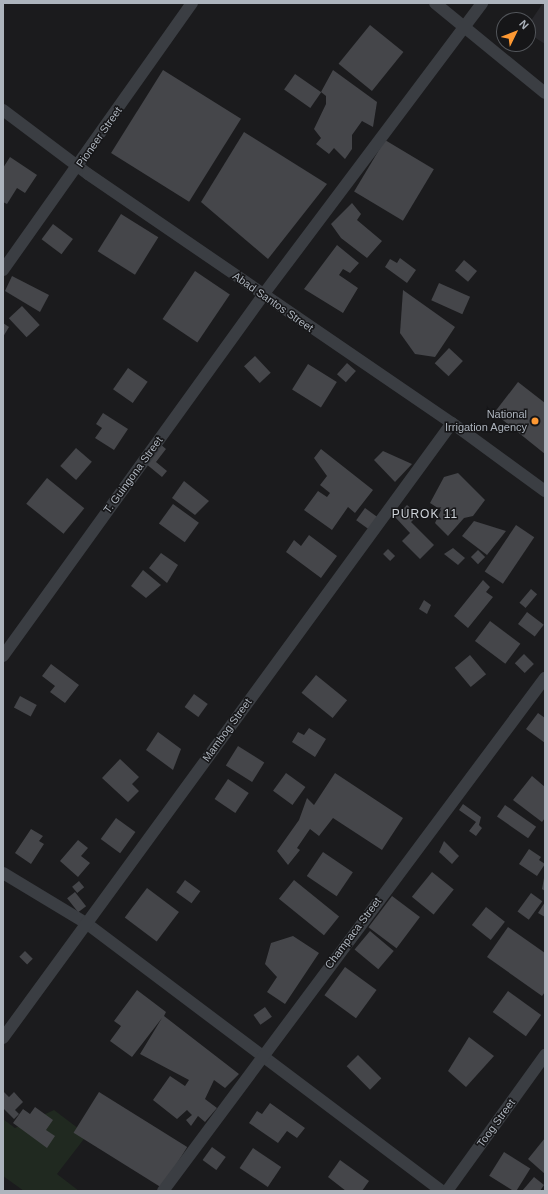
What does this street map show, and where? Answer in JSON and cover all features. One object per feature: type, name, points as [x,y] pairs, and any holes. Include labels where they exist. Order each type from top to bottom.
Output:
[{"type":"street","name":"Pioneer Street","points":[[3,270],[78,167],[192,3]]},
{"type":"street","points":[[435,3],[545,94]]},
{"type":"street","name":"T. Guingona Street","points":[[3,656],[263,295],[482,3]]},
{"type":"street","name":"Abad Santos Street","points":[[3,110],[78,167],[452,423],[545,491]]},
{"type":"street","name":"Mambog Street","points":[[3,1038],[452,423]]},
{"type":"street","name":"Champaca Street","points":[[163,1191],[263,1054],[545,678]]},
{"type":"street","points":[[3,873],[86,923],[263,1054],[442,1191]]},
{"type":"street","name":"Toog Street","points":[[446,1191],[545,1055]]},
{"type":"shaded area","points":[[543,3],[545,3],[545,44],[536,38],[536,13]]},
{"type":"shaded area","points":[[54,1110],[87,1135],[57,1174],[79,1191],[24,1191],[3,1176],[3,1119],[15,1128]]},
{"type":"building","points":[[370,25],[403,52],[372,91],[339,64]]},
{"type":"building","points":[[163,70],[241,119],[189,202],[111,153]]},
{"type":"building","points":[[333,70],[377,102],[373,127],[362,121],[352,135],[352,149],[345,159],[334,148],[329,154],[316,144],[321,138],[314,129],[326,104],[326,96],[321,92]]},
{"type":"building","points":[[295,74],[321,92],[310,108],[284,90]]},
{"type":"building","points":[[244,132],[327,184],[268,259],[201,202]]},
{"type":"building","points":[[385,140],[434,169],[403,221],[354,191]]},
{"type":"building","points":[[10,157],[37,175],[25,193],[17,188],[7,204],[3,202],[3,168]]},
{"type":"building","points":[[352,203],[361,214],[357,220],[382,241],[367,258],[341,238],[331,224]]},
{"type":"building","points":[[121,214],[158,237],[135,275],[98,251]]},
{"type":"building","points":[[53,224],[73,239],[62,254],[42,239]]},
{"type":"building","points":[[337,245],[359,263],[350,273],[343,269],[339,275],[358,288],[343,313],[304,289]]},
{"type":"building","points":[[400,258],[416,270],[407,283],[385,267],[390,259],[397,263]]},
{"type":"building","points":[[464,260],[477,271],[468,282],[455,271]]},
{"type":"building","points":[[195,271],[230,294],[197,343],[163,319]]},
{"type":"building","points":[[12,276],[49,295],[40,312],[5,291]]},
{"type":"building","points":[[439,283],[470,297],[462,314],[431,300]]},
{"type":"building","points":[[403,290],[455,327],[435,357],[415,354],[400,333]]},
{"type":"building","points":[[22,306],[40,325],[27,337],[9,318]]},
{"type":"building","points":[[3,323],[9,327],[3,337]]},
{"type":"building","points":[[449,348],[463,361],[449,376],[435,363]]},
{"type":"building","points":[[255,356],[271,373],[260,383],[244,366]]},
{"type":"building","points":[[347,363],[356,371],[346,382],[337,374]]},
{"type":"building","points":[[308,364],[337,382],[321,407],[292,389]]},
{"type":"building","points":[[128,368],[148,382],[133,403],[113,389]]},
{"type":"building","points":[[518,382],[545,403],[545,454],[494,413]]},
{"type":"building","points":[[103,413],[128,429],[114,450],[95,438],[102,428],[96,424]]},
{"type":"building","points":[[160,444],[166,449],[156,462],[167,471],[162,477],[145,463]]},
{"type":"building","points":[[76,448],[92,462],[76,480],[60,466]]},
{"type":"building","points":[[321,449],[373,490],[355,513],[348,507],[332,530],[304,510],[318,491],[327,497],[330,493],[320,485],[327,476],[314,458]]},
{"type":"building","points":[[383,451],[412,464],[395,482],[374,460]]},
{"type":"building","points":[[458,473],[485,500],[473,516],[464,518],[448,536],[435,523],[441,510],[430,503],[444,477]]},
{"type":"building","points":[[47,478],[84,508],[64,534],[26,504]]},
{"type":"building","points":[[184,481],[209,501],[195,515],[172,498]]},
{"type":"building","points":[[173,504],[199,523],[185,542],[159,523]]},
{"type":"building","points":[[407,505],[418,515],[411,522],[434,545],[420,559],[402,541],[410,533],[395,517]]},
{"type":"building","points":[[365,508],[380,519],[372,531],[356,520]]},
{"type":"building","points":[[474,521],[506,531],[487,555],[462,536]]},
{"type":"building","points":[[516,525],[534,537],[503,584],[485,571]]},
{"type":"building","points":[[309,535],[337,556],[321,578],[286,552],[294,540],[301,546]]},
{"type":"building","points":[[453,548],[465,558],[458,565],[444,554]]},
{"type":"building","points":[[388,549],[395,556],[390,561],[383,554]]},
{"type":"building","points":[[478,550],[485,557],[478,564],[471,557]]},
{"type":"building","points":[[161,553],[178,565],[167,583],[149,568]]},
{"type":"building","points":[[143,570],[161,585],[146,598],[131,586]]},
{"type":"building","points":[[483,580],[490,587],[486,592],[493,597],[468,628],[454,616]]},
{"type":"building","points":[[531,589],[537,594],[526,608],[519,603]]},
{"type":"building","points":[[424,600],[431,605],[427,614],[419,609]]},
{"type":"building","points":[[527,612],[544,625],[535,637],[518,624]]},
{"type":"building","points":[[490,621],[520,644],[505,664],[475,641]]},
{"type":"building","points":[[524,654],[534,664],[525,673],[515,663]]},
{"type":"building","points":[[470,655],[486,674],[471,687],[455,668]]},
{"type":"building","points":[[51,664],[79,685],[65,703],[50,692],[55,686],[42,676]]},
{"type":"building","points":[[316,675],[347,700],[333,718],[302,693]]},
{"type":"building","points":[[194,694],[208,704],[198,717],[185,707]]},
{"type":"building","points":[[20,696],[37,705],[31,716],[14,707]]},
{"type":"building","points":[[538,713],[545,718],[545,743],[526,729]]},
{"type":"building","points":[[309,728],[326,739],[315,757],[292,742],[298,732],[304,735]]},
{"type":"building","points":[[158,732],[181,749],[173,770],[146,750]]},
{"type":"building","points":[[238,746],[264,762],[252,782],[226,766]]},
{"type":"building","points":[[120,759],[139,777],[132,784],[139,791],[128,802],[102,778]]},
{"type":"building","points":[[286,773],[305,787],[292,805],[273,791]]},
{"type":"building","points":[[335,773],[403,818],[382,850],[333,818],[319,836],[310,829],[297,848],[300,850],[288,865],[277,851],[299,820],[307,798],[314,805]]},
{"type":"building","points":[[532,776],[545,787],[545,818],[542,822],[513,800]]},
{"type":"building","points":[[228,779],[249,793],[235,813],[215,799]]},
{"type":"building","points":[[463,804],[481,817],[479,825],[482,828],[476,836],[469,831],[476,822],[459,810]]},
{"type":"building","points":[[505,805],[536,827],[528,838],[497,816]]},
{"type":"building","points":[[116,818],[135,832],[120,853],[101,839]]},
{"type":"building","points":[[31,829],[43,836],[39,841],[44,844],[31,864],[15,853]]},
{"type":"building","points":[[78,840],[88,848],[81,856],[90,863],[78,877],[60,861]]},
{"type":"building","points":[[444,841],[459,856],[452,864],[439,852]]},
{"type":"building","points":[[529,849],[541,857],[539,860],[545,864],[537,876],[519,864]]},
{"type":"building","points":[[323,852],[353,872],[337,896],[307,876]]},
{"type":"building","points":[[432,872],[454,890],[434,914],[412,897]]},
{"type":"building","points":[[545,878],[545,891],[542,889]]},
{"type":"building","points":[[185,880],[200,891],[192,903],[176,892]]},
{"type":"building","points":[[294,880],[339,917],[324,935],[279,899]]},
{"type":"building","points":[[79,881],[84,887],[77,893],[72,887]]},
{"type":"building","points":[[147,888],[179,912],[157,942],[125,918]]},
{"type":"building","points":[[75,892],[86,906],[78,912],[67,898]]},
{"type":"building","points":[[531,893],[542,901],[529,920],[517,912]]},
{"type":"building","points":[[392,896],[420,917],[396,948],[369,927]]},
{"type":"building","points":[[545,902],[545,917],[538,913]]},
{"type":"building","points":[[486,907],[505,922],[491,940],[472,925]]},
{"type":"building","points":[[508,927],[545,953],[545,992],[542,996],[487,957]]},
{"type":"building","points":[[370,931],[394,951],[378,969],[355,949]]},
{"type":"building","points":[[293,936],[319,953],[285,1004],[267,992],[277,977],[265,964],[271,943]]},
{"type":"building","points":[[25,951],[33,959],[27,964],[19,957]]},
{"type":"building","points":[[345,967],[377,990],[356,1018],[324,995]]},
{"type":"building","points":[[137,990],[166,1012],[164,1016],[239,1074],[225,1088],[214,1080],[205,1099],[217,1108],[205,1122],[198,1116],[191,1126],[186,1120],[192,1115],[187,1110],[177,1119],[153,1100],[170,1076],[185,1086],[189,1080],[140,1054],[162,1018],[132,1057],[110,1041],[121,1026],[114,1021]]},
{"type":"building","points":[[508,991],[541,1015],[526,1036],[493,1012]]},
{"type":"building","points":[[265,1007],[272,1017],[260,1025],[254,1015]]},
{"type":"building","points":[[469,1037],[494,1056],[466,1087],[448,1071]]},
{"type":"building","points":[[358,1055],[381,1078],[370,1090],[347,1066]]},
{"type":"building","points":[[3,1091],[9,1097],[14,1092],[23,1102],[15,1110],[19,1114],[14,1119],[3,1108]]},
{"type":"building","points":[[99,1092],[187,1147],[162,1188],[74,1133]]},
{"type":"building","points":[[270,1103],[305,1128],[297,1138],[287,1131],[278,1143],[249,1123],[257,1111],[262,1114]]},
{"type":"building","points":[[35,1107],[53,1120],[46,1130],[55,1136],[47,1148],[13,1123],[23,1109],[30,1114]]},
{"type":"building","points":[[545,1138],[545,1174],[528,1159]]},
{"type":"building","points":[[212,1147],[226,1157],[216,1170],[203,1160]]},
{"type":"building","points":[[253,1148],[281,1167],[268,1187],[240,1168]]},
{"type":"building","points":[[504,1152],[530,1168],[516,1191],[514,1191],[489,1176]]},
{"type":"building","points":[[340,1160],[369,1181],[362,1191],[346,1191],[328,1177]]},
{"type":"building","points":[[534,1177],[544,1185],[540,1191],[522,1191]]},
{"type":"place","name":"National Irrigation Agency","points":[[535,421]]},
{"type":"district","name":"PUROK 11","points":[[425,515]]}]
